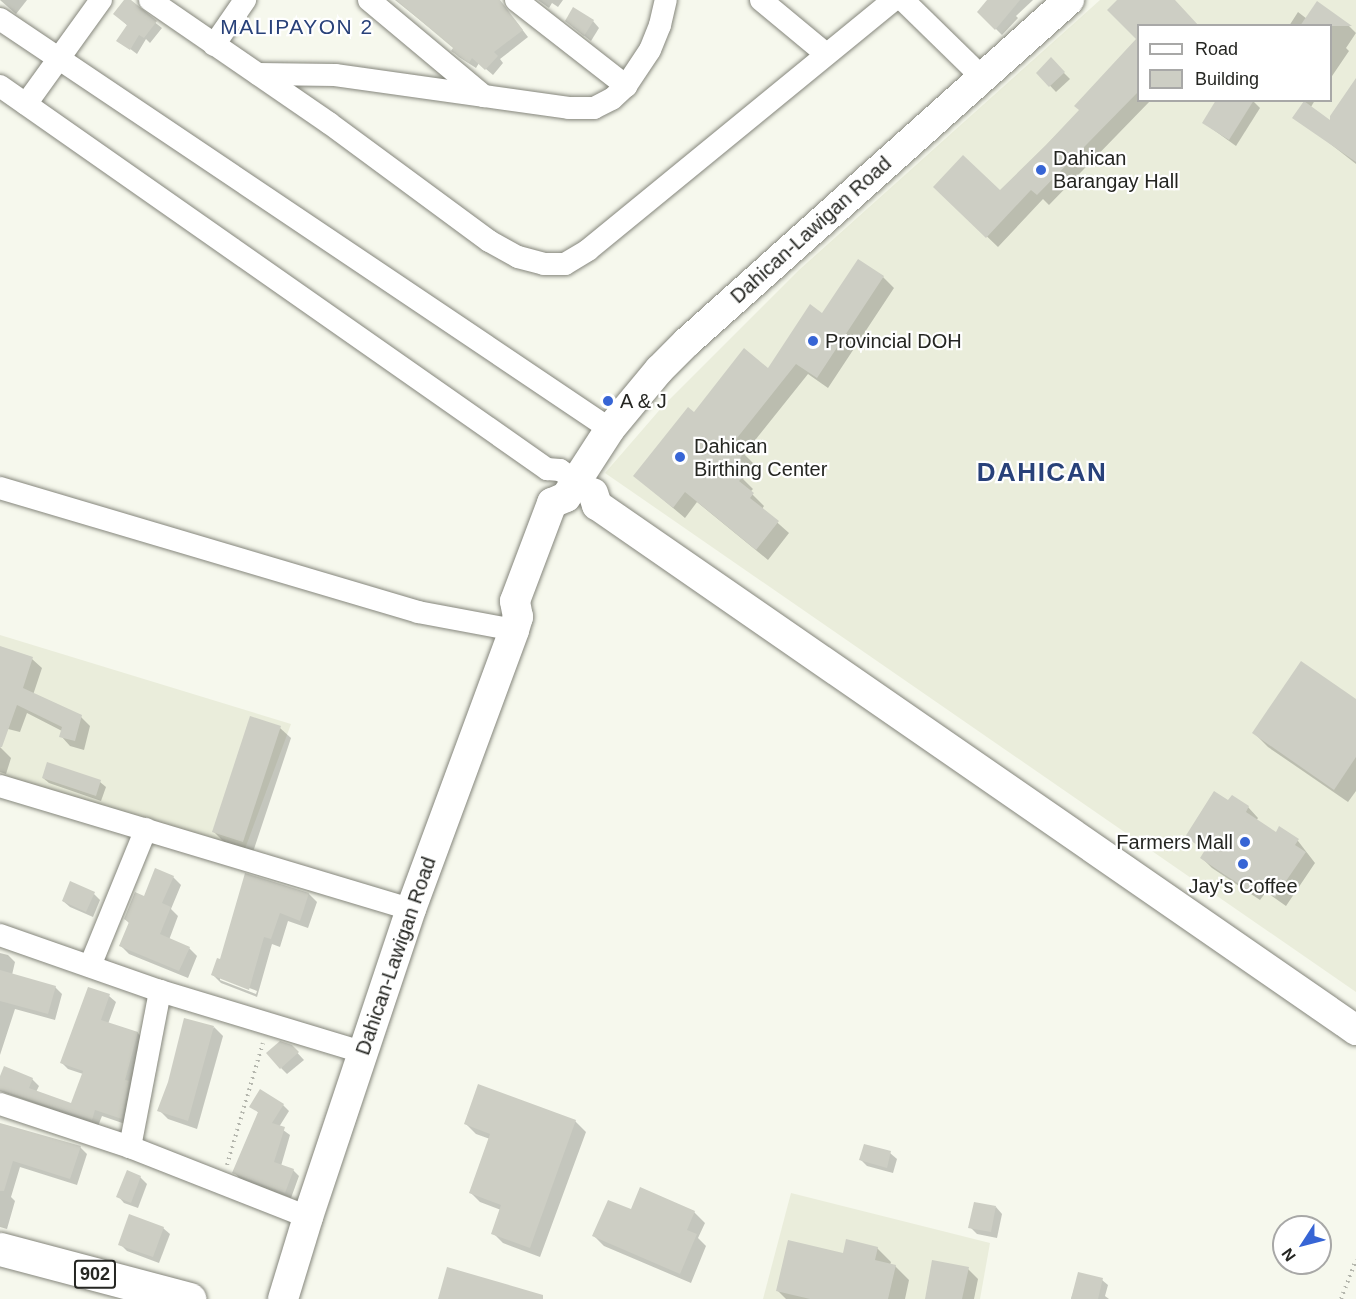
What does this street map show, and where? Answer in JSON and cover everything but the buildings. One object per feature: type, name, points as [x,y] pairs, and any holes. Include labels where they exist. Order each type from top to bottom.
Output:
[{"type":"highway","name":"902","points":[[0,1249],[189,1299]]},
{"type":"main road","name":"Dahican-Lawigan Road","points":[[283,1299],[362,1052],[411,909],[516,624],[532,608],[569,511],[573,485],[610,429],[659,370],[687,342],[1069,0]]},
{"type":"main road","points":[[573,485],[607,492],[1356,1014]]},
{"type":"main road","points":[[573,485],[597,505],[1356,1030]]},
{"type":"street","points":[[51,56],[84,0]]},
{"type":"street","points":[[19,94],[100,0]]},
{"type":"street","points":[[150,0],[258,74],[489,240],[518,257],[544,264],[565,264],[588,250],[892,0]]},
{"type":"street","points":[[214,45],[245,0]]},
{"type":"street","points":[[369,0],[484,96]]},
{"type":"street","points":[[516,0],[626,86]]},
{"type":"street","points":[[258,74],[335,75],[569,108],[594,108],[612,99],[626,86],[650,50],[660,25],[666,0]]},
{"type":"street","points":[[760,0],[826,54]]},
{"type":"street","points":[[903,0],[982,77]]},
{"type":"street","points":[[0,19],[51,56],[610,429]]},
{"type":"street","points":[[0,72],[19,94],[120,167],[547,470],[573,485]]},
{"type":"street","points":[[0,488],[418,612],[516,624]]},
{"type":"street","points":[[0,786],[411,909]]},
{"type":"street","points":[[90,966],[146,829]]},
{"type":"street","points":[[0,935],[160,991],[362,1052]]},
{"type":"street","points":[[130,1147],[160,991]]},
{"type":"street","points":[[0,1104],[130,1147],[308,1217]]},
{"type":"path","points":[[221,1183],[268,1024]]},
{"type":"path","points":[[1341,1299],[1356,1260]]},
{"type":"shaded area","points":[[1100,0],[1356,0],[1356,992],[605,473],[663,406],[799,270]]},
{"type":"shaded area","points":[[0,635],[291,724],[245,849],[0,775]]},
{"type":"shaded area","points":[[791,1193],[990,1243],[980,1299],[763,1299]]},
{"type":"place","name":"Dahican Barangay Hall","points":[[1041,170]]},
{"type":"place","name":"Provincial DOH","points":[[813,341]]},
{"type":"place","name":"A & J","points":[[608,401]]},
{"type":"place","name":"Dahican Birthing Center","points":[[680,457]]},
{"type":"place","name":"Farmers Mall","points":[[1245,842]]},
{"type":"place","name":"Jay's Coffee","points":[[1243,864]]},
{"type":"district","name":"MALIPAYON 2","points":[[297,27]]},
{"type":"district","name":"DAHICAN","points":[[1042,473]]}]
